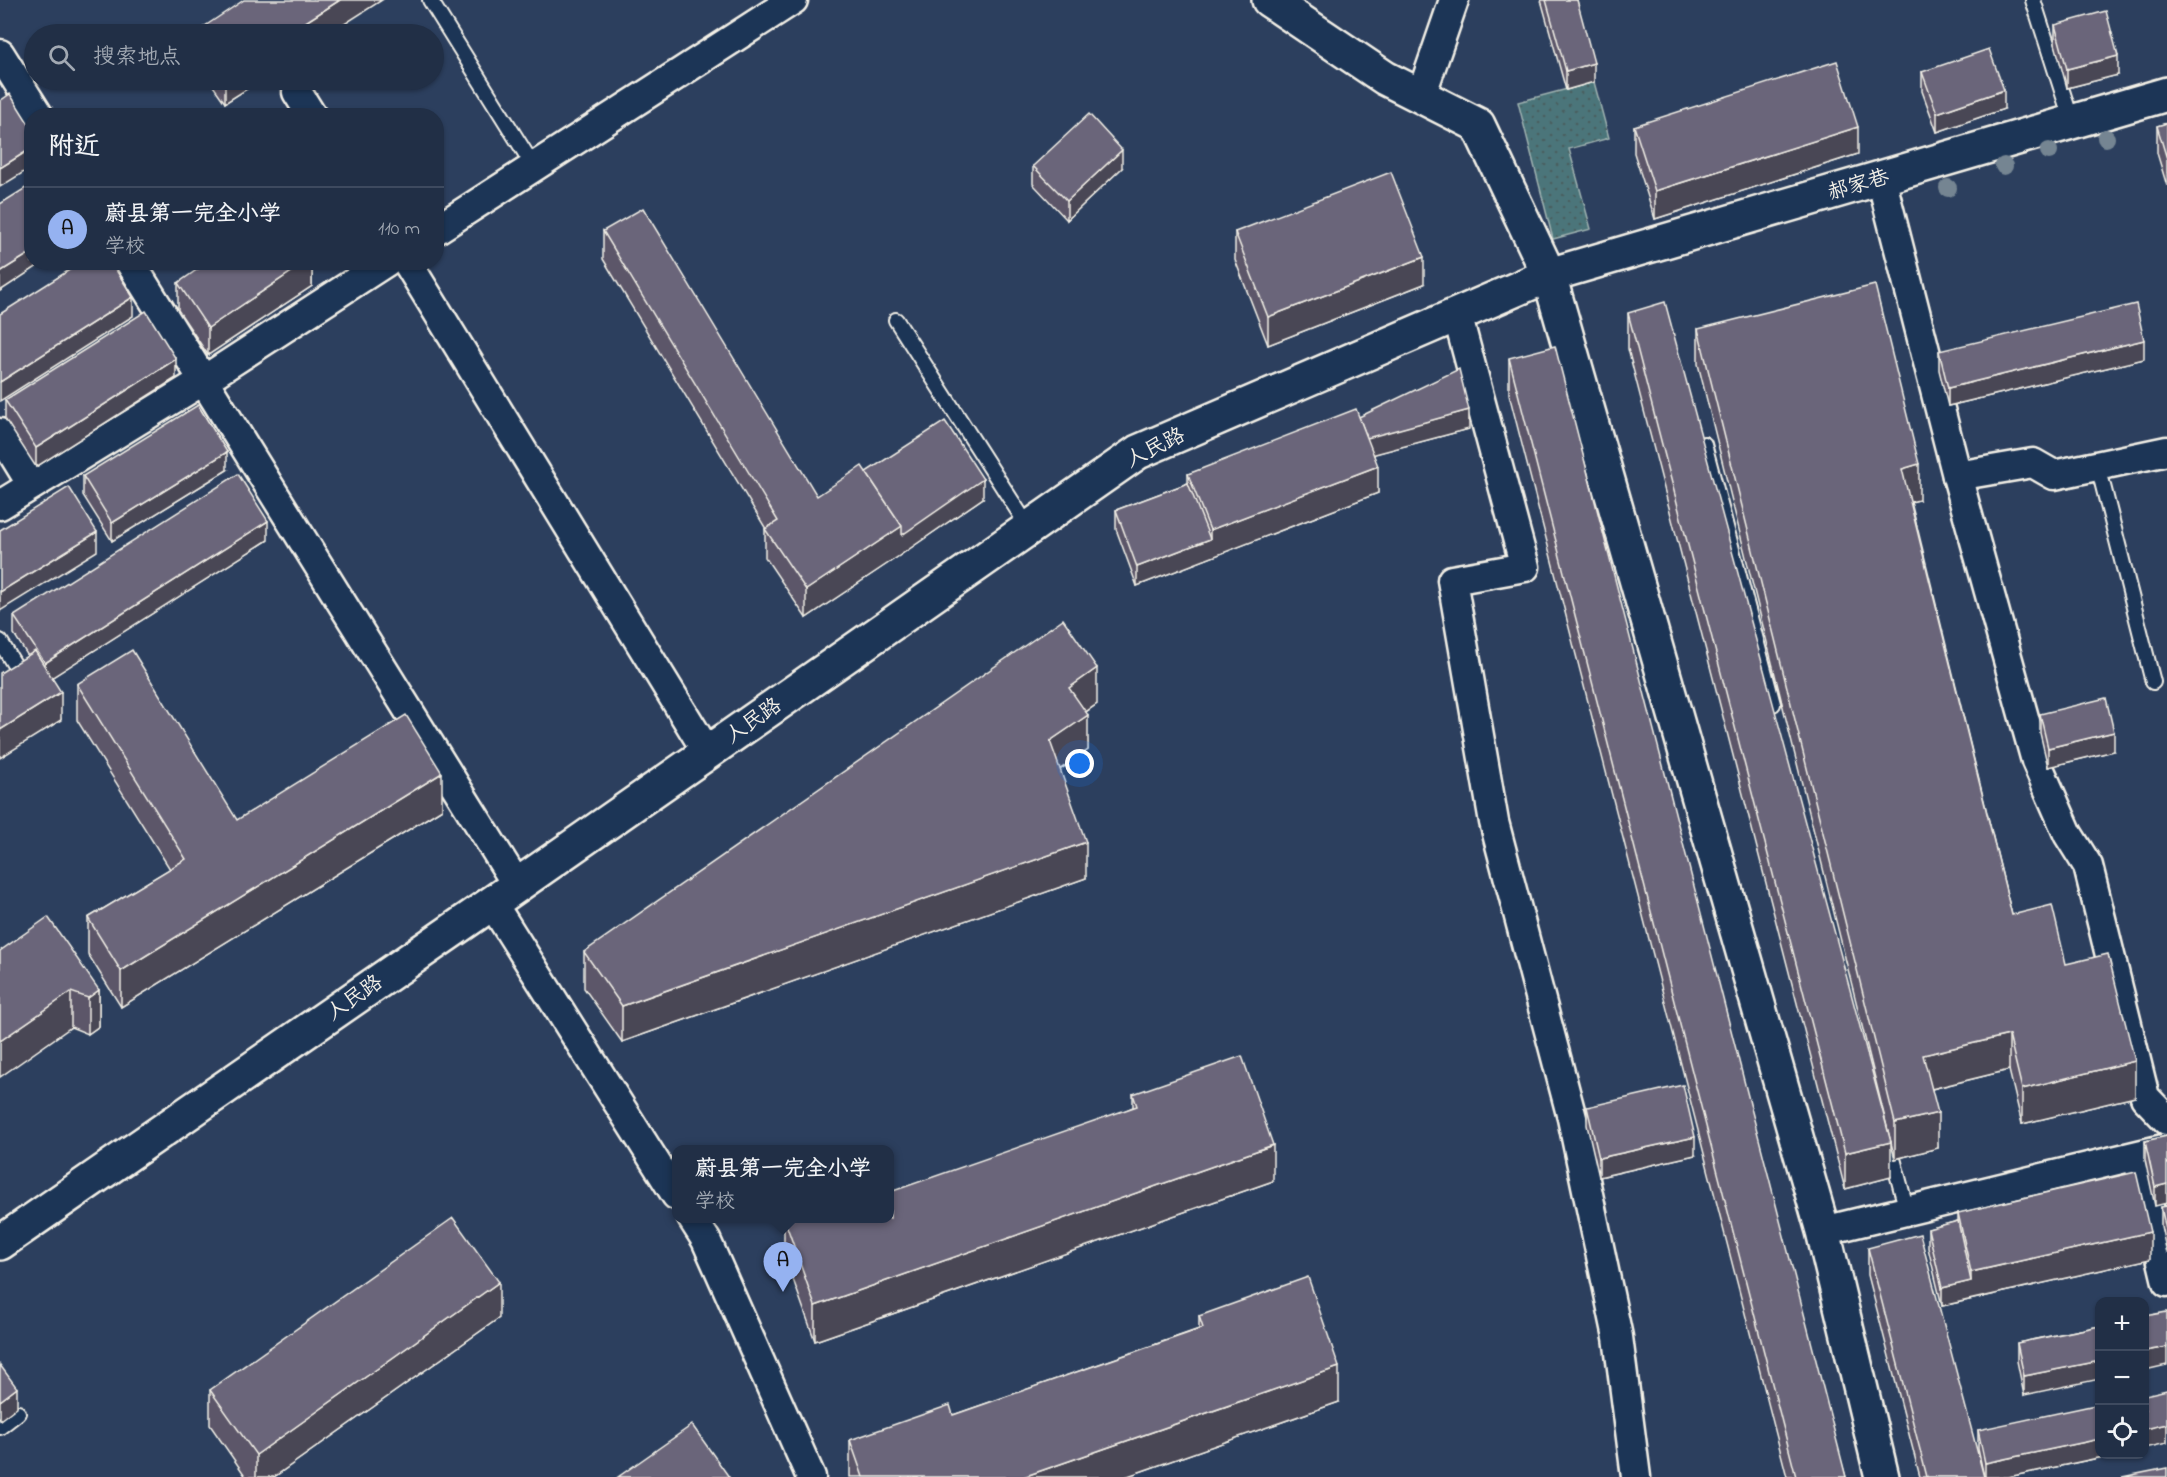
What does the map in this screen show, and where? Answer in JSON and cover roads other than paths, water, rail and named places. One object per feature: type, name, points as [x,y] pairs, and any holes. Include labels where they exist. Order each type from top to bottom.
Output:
[{"type":"street","points":[[444,225],[793,0]]},
{"type":"street","points":[[1269,0],[1386,78],[1478,125],[1549,274],[1822,1231],[1882,1477]]},
{"type":"street","points":[[1421,96],[1454,0]]},
{"type":"street","points":[[0,54],[34,108]]},
{"type":"street","points":[[297,92],[307,108]]},
{"type":"street","name":"郝家巷","points":[[1549,274],[2167,94]]},
{"type":"street","points":[[1881,178],[1957,476],[2036,761],[2068,834],[2088,866],[2145,1097],[2167,1120]]},
{"type":"street","points":[[135,270],[204,380],[504,894],[672,1188]]},
{"type":"street","points":[[0,505],[204,380],[374,270]]},
{"type":"street","points":[[412,270],[707,752]]},
{"type":"street","name":"人民路","points":[[0,1243],[1138,452],[1549,274]]},
{"type":"street","points":[[1457,314],[1525,567],[1452,580],[1494,822],[1572,1118],[1618,1337],[1636,1477]]},
{"type":"street","points":[[0,433],[32,486]]},
{"type":"street","points":[[1957,476],[2034,463],[2054,475],[2167,451]]},
{"type":"street","points":[[1822,1231],[2167,1148]]},
{"type":"street","points":[[2137,1156],[2167,1282]]},
{"type":"street","points":[[695,1223],[705,1240],[812,1477]]},
{"type":"lane","points":[[430,0],[534,167]]},
{"type":"lane","points":[[2033,0],[2072,122]]},
{"type":"lane","points":[[896,320],[1029,528]]},
{"type":"lane","points":[[1704,444],[1778,722]]},
{"type":"lane","points":[[2098,466],[2153,682]]},
{"type":"lane","points":[[0,641],[17,669]]},
{"type":"lane","points":[[1884,1122],[1907,1211]]},
{"type":"lane","points":[[0,1427],[18,1413]]},
{"type":"place","name":"蔚县第一完全小学","points":[[783,1292]]}]
